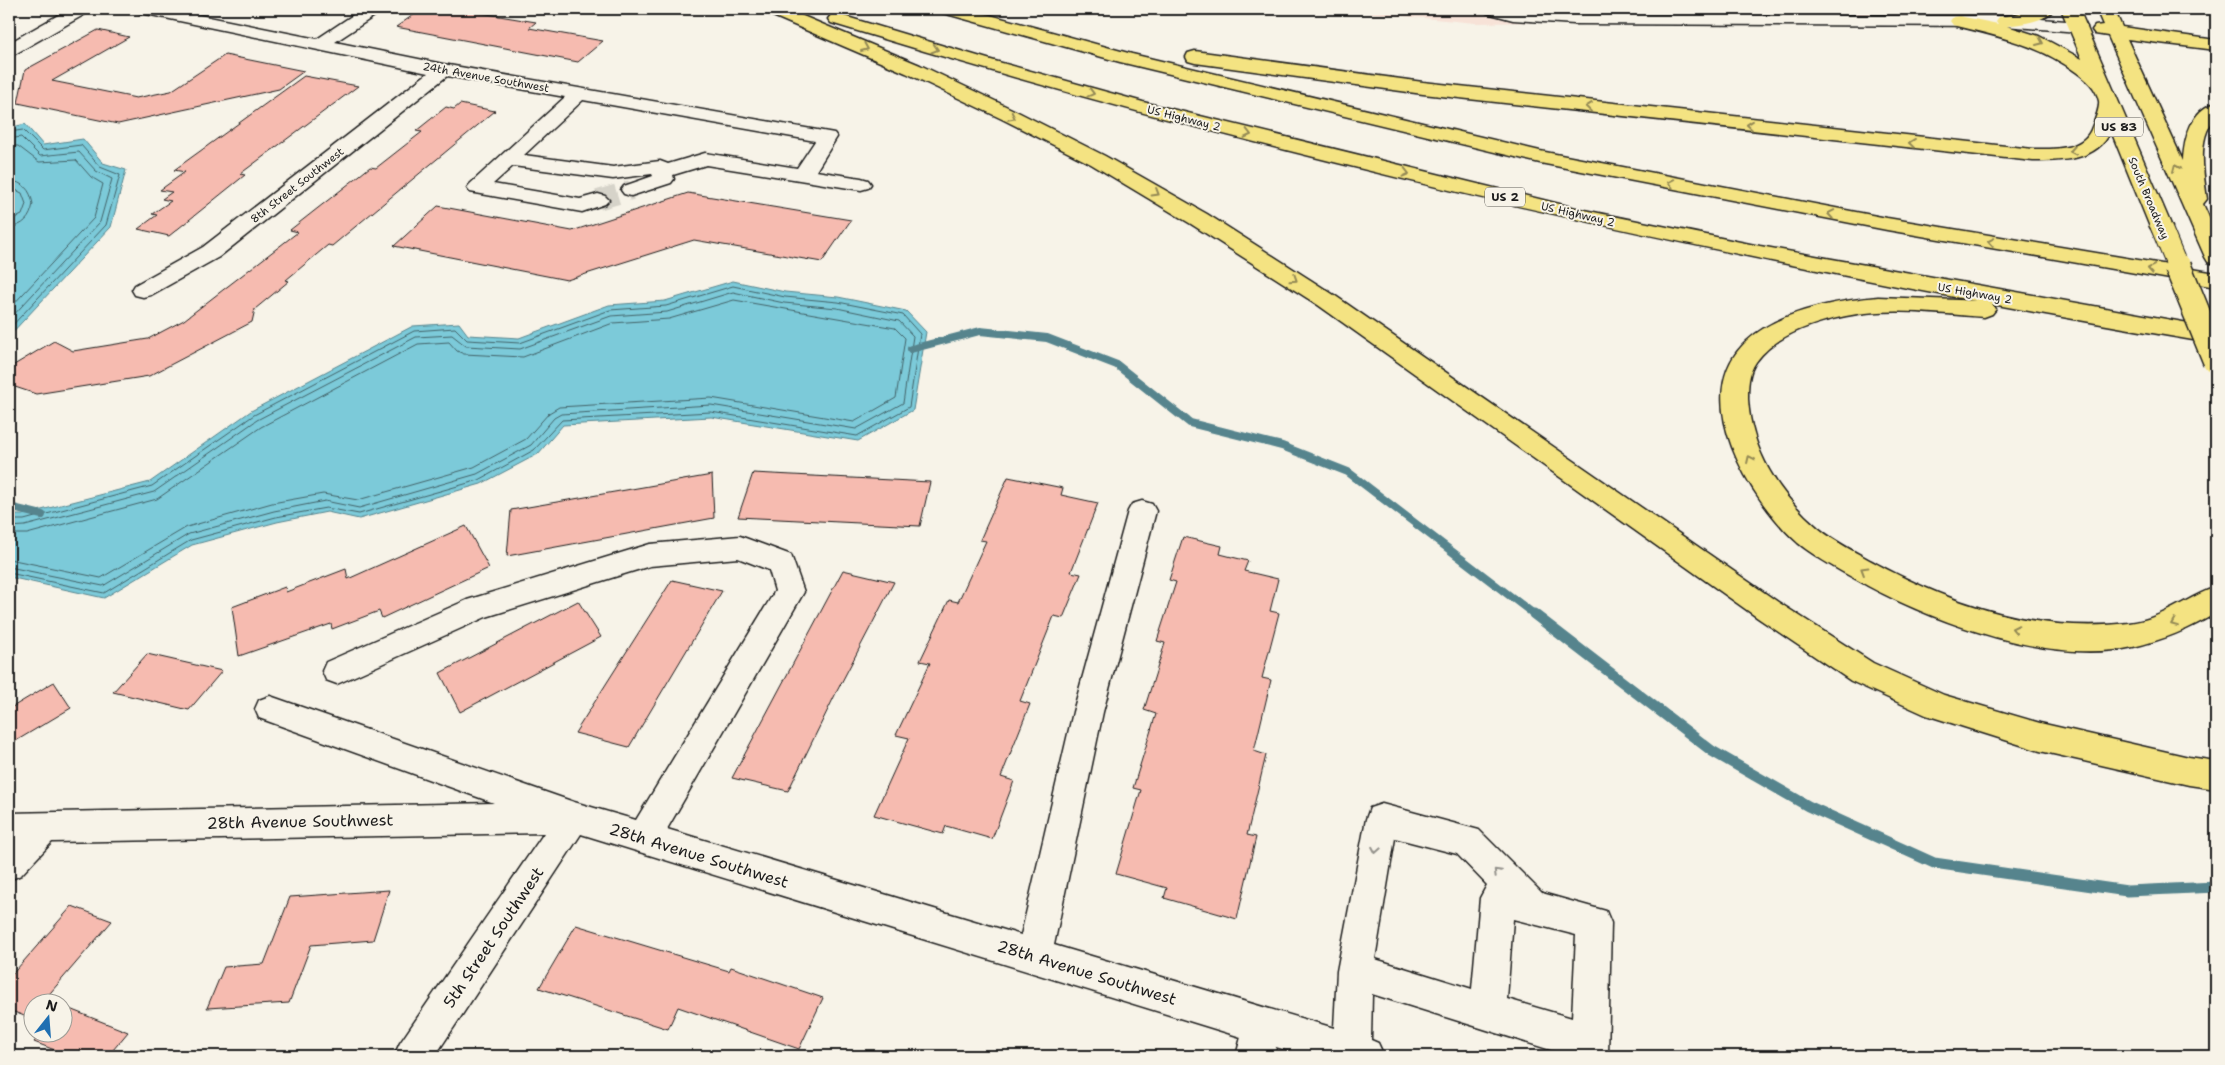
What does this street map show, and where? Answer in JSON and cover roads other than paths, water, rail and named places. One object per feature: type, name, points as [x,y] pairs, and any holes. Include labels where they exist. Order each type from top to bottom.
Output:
[{"type":"highway","points":[[772,9],[914,69],[1009,115],[1098,160],[1199,219],[1326,300],[1760,604],[1862,672],[1947,709],[2040,737],[2207,776]]},
{"type":"highway","name":"US Highway 2","points":[[804,9],[984,64],[1127,103],[1584,216],[1760,253],[2216,336]]},
{"type":"highway","points":[[949,9],[1127,58],[1540,157],[1870,221],[2216,280]]},
{"type":"highway","points":[[953,9],[1103,42],[1230,62],[1423,88],[2007,154],[2047,155],[2082,150],[2095,142],[2100,134],[2109,102]]},
{"type":"highway","points":[[2005,21],[2026,18],[2045,9]]},
{"type":"highway","name":"South Broadway","points":[[2070,9],[2216,360]]},
{"type":"highway","name":"US 83","points":[[2105,9],[2216,257]]},
{"type":"highway","points":[[2125,14],[2160,28],[2216,43]]},
{"type":"highway","points":[[1959,21],[2028,36],[2071,58],[2100,82]]},
{"type":"highway","points":[[2078,27],[2216,43]]},
{"type":"highway","points":[[2196,213],[2196,135],[2202,121],[2216,109]]},
{"type":"highway","points":[[2167,327],[2086,324],[2002,310],[1947,307],[1894,305],[1840,310],[1790,325],[1758,345],[1745,359],[1737,376],[1738,421],[1743,444],[1766,488],[1809,536],[1872,575],[1920,599],[1991,624],[2049,637],[2115,639],[2160,629],[2191,617],[2216,599]]},
{"type":"street","points":[[9,50],[81,9]]},
{"type":"street","name":"24th Avenue Southwest","points":[[146,9],[232,25],[443,70],[828,137],[803,174]]},
{"type":"street","points":[[321,44],[373,9]]},
{"type":"street","points":[[1493,9],[1513,14],[1768,14],[2005,21],[2078,27]]},
{"type":"street","points":[[232,25],[252,13]]},
{"type":"street","name":"8th Street Southwest","points":[[143,290],[211,252],[443,70]]},
{"type":"street","points":[[579,94],[477,188],[582,206],[598,200]]},
{"type":"street","points":[[662,172],[704,158],[861,184]]},
{"type":"street","points":[[508,159],[613,173],[660,167],[664,179],[631,190]]},
{"type":"street","points":[[1034,956],[1088,712],[1142,511]]},
{"type":"street","points":[[337,670],[477,608],[650,555],[740,548],[781,563],[790,592],[643,839]]},
{"type":"street","points":[[270,709],[574,817]]},
{"type":"street","name":"28th Avenue Southwest","points":[[9,828],[574,817],[1034,956],[1258,1041],[1359,1054]]},
{"type":"street","name":"5th Street Southwest","points":[[413,1056],[574,817]]},
{"type":"street","points":[[1359,1054],[1355,971],[1382,819],[1466,841],[1532,907]]},
{"type":"street","points":[[9,864],[45,827]]},
{"type":"street","points":[[1355,971],[1488,1012],[1589,1049],[1594,923],[1497,898],[1488,1012]]},
{"type":"water","points":[[25,124],[43,145],[83,139],[103,163],[126,170],[111,227],[9,336],[9,211],[16,204],[9,197],[9,128]]},
{"type":"water","points":[[733,281],[785,292],[838,297],[906,311],[926,332],[913,410],[858,441],[711,417],[563,425],[538,454],[481,484],[359,519],[327,512],[277,522],[192,545],[104,598],[9,577],[9,515],[22,515],[150,482],[251,411],[413,326],[459,323],[468,335],[519,338],[609,305],[665,301]]},
{"type":"waterway","points":[[911,349],[980,331],[1047,338],[1117,365],[1190,423],[1282,446],[1348,472],[1535,615]]},
{"type":"waterway","points":[[9,507],[42,515]]},
{"type":"waterway","points":[[1534,614],[1712,751],[1808,806],[1934,863],[2127,891],[2216,887]]},
{"type":"tunnel","points":[[598,200],[631,190]]}]
